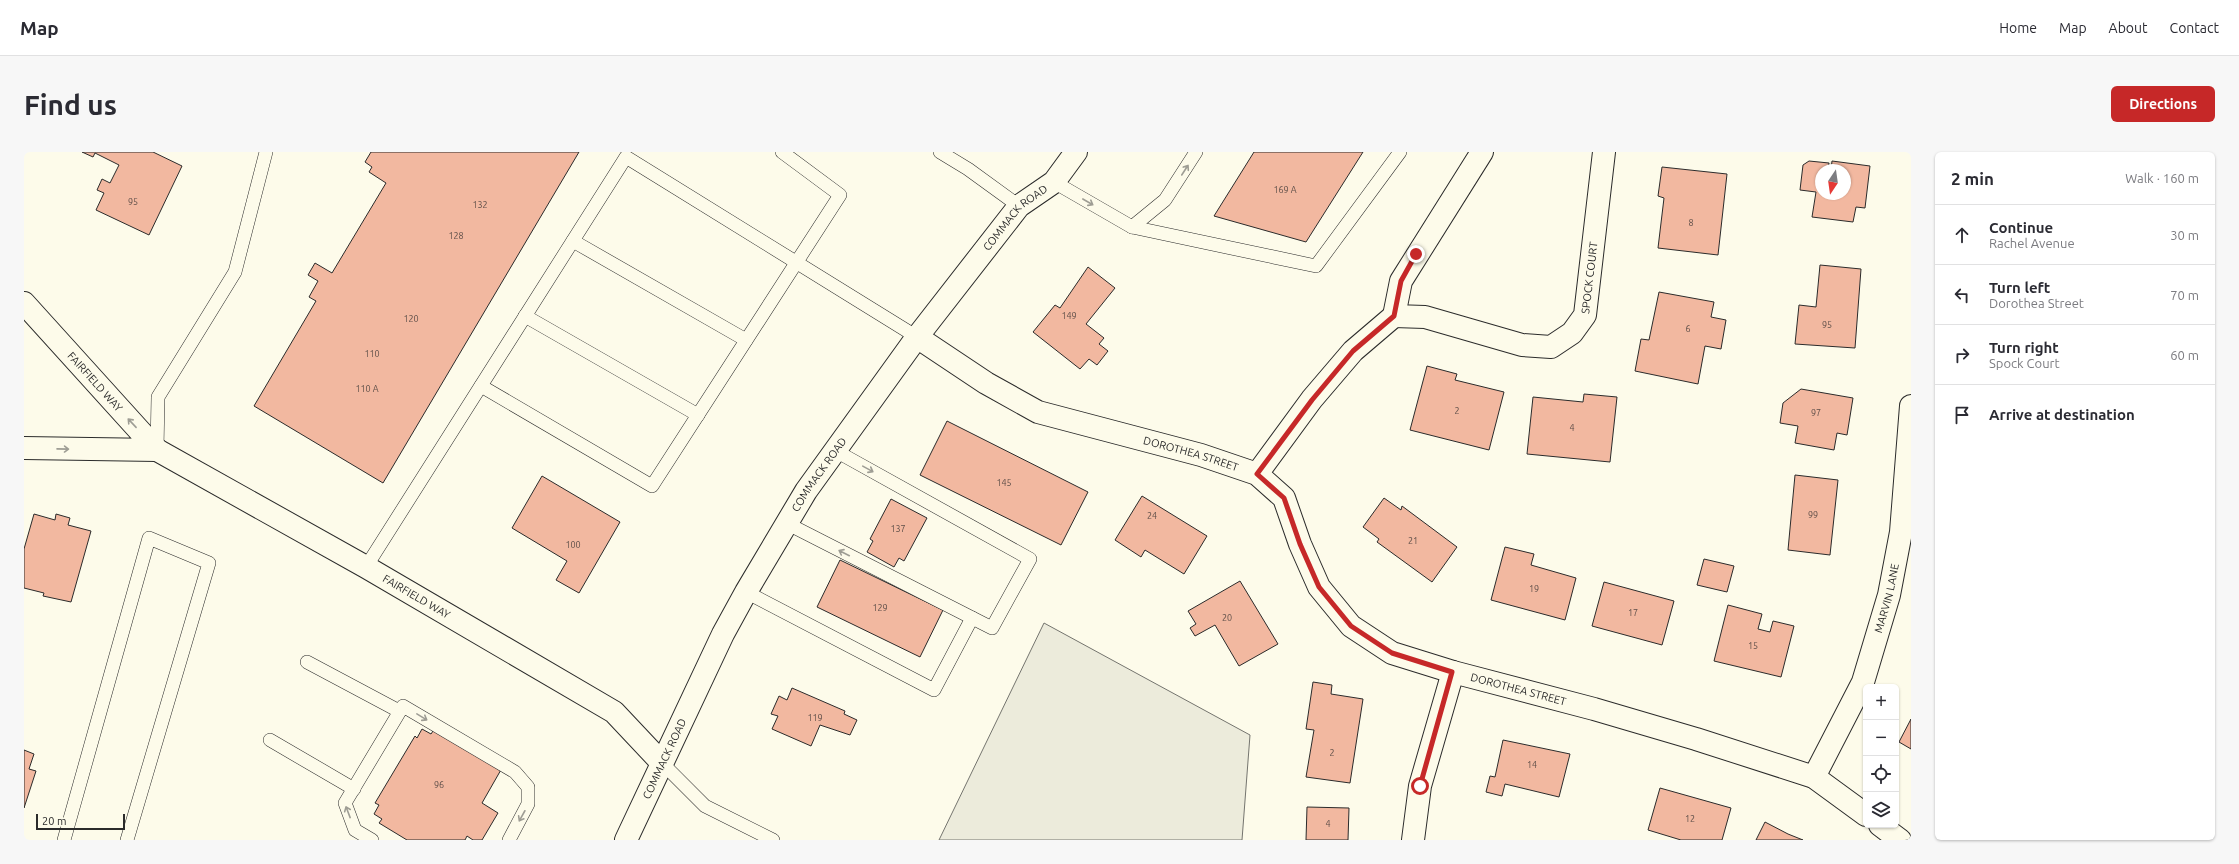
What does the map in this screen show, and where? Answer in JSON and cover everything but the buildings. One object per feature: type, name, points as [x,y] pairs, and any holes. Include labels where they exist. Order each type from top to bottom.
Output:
[{"type":"street","name":"COMMACK ROAD","points":[[626,840],[746,592],[786,523],[834,450],[917,337],[1019,206],[1054,182],[1076,152]]},
{"type":"street","points":[[1257,474],[1312,400],[1353,351],[1394,316],[1401,281],[1482,152]]},
{"type":"street","name":"SPOCK COURT","points":[[1394,316],[1425,317],[1522,345],[1551,347],[1572,333],[1585,315],[1604,152]]},
{"type":"street","name":"FAIRFIELD WAY","points":[[27,314],[157,450],[366,567],[614,712],[662,763]]},
{"type":"street","name":"DOROTHEA STREET","points":[[917,337],[986,383],[1038,412],[1201,455],[1257,474],[1284,498],[1300,544],[1319,587],[1351,626],[1392,653],[1452,672],[1602,711],[1696,739],[1814,777],[1863,813]]},
{"type":"street","name":"MARVIN LANE","points":[[1814,777],[1862,682],[1889,595],[1906,532],[1911,406]]},
{"type":"street","name":"FAIRFIELD WAY","points":[[24,448],[157,450]]},
{"type":"street","points":[[1413,840],[1420,786],[1452,672]]},
{"type":"street","points":[[1884,828],[1900,840]]},
{"type":"lane","points":[[157,450],[158,397],[235,272],[266,152]]},
{"type":"lane","points":[[481,386],[652,486],[840,195],[782,152]]},
{"type":"lane","points":[[940,152],[968,169],[1019,206]]},
{"type":"lane","points":[[1132,227],[1165,200],[1196,152]]},
{"type":"lane","points":[[1054,182],[1132,227],[1316,266],[1400,152]]},
{"type":"lane","points":[[366,567],[627,154],[917,337]]},
{"type":"lane","points":[[573,241],[746,340]]},
{"type":"lane","points":[[525,316],[698,415]]},
{"type":"lane","points":[[786,523],[992,628],[1030,559],[834,450]]},
{"type":"lane","points":[[64,840],[149,538],[209,563],[127,840]]},
{"type":"lane","points":[[746,592],[934,690],[972,618]]},
{"type":"lane","points":[[307,662],[399,712]]},
{"type":"lane","points":[[372,840],[355,830],[345,803],[403,706],[515,772],[528,787],[528,804],[508,840]]},
{"type":"lane","points":[[270,740],[354,789]]},
{"type":"lane","points":[[662,763],[704,806],[773,840]]},
{"type":"shaded area","points":[[1044,623],[1250,735],[1242,840],[939,840]]},
{"type":"route","points":[[1416,254],[1401,281],[1394,316],[1353,351],[1312,400],[1257,474],[1284,498],[1300,544],[1319,587],[1351,626],[1392,653],[1452,672],[1420,786]]}]
